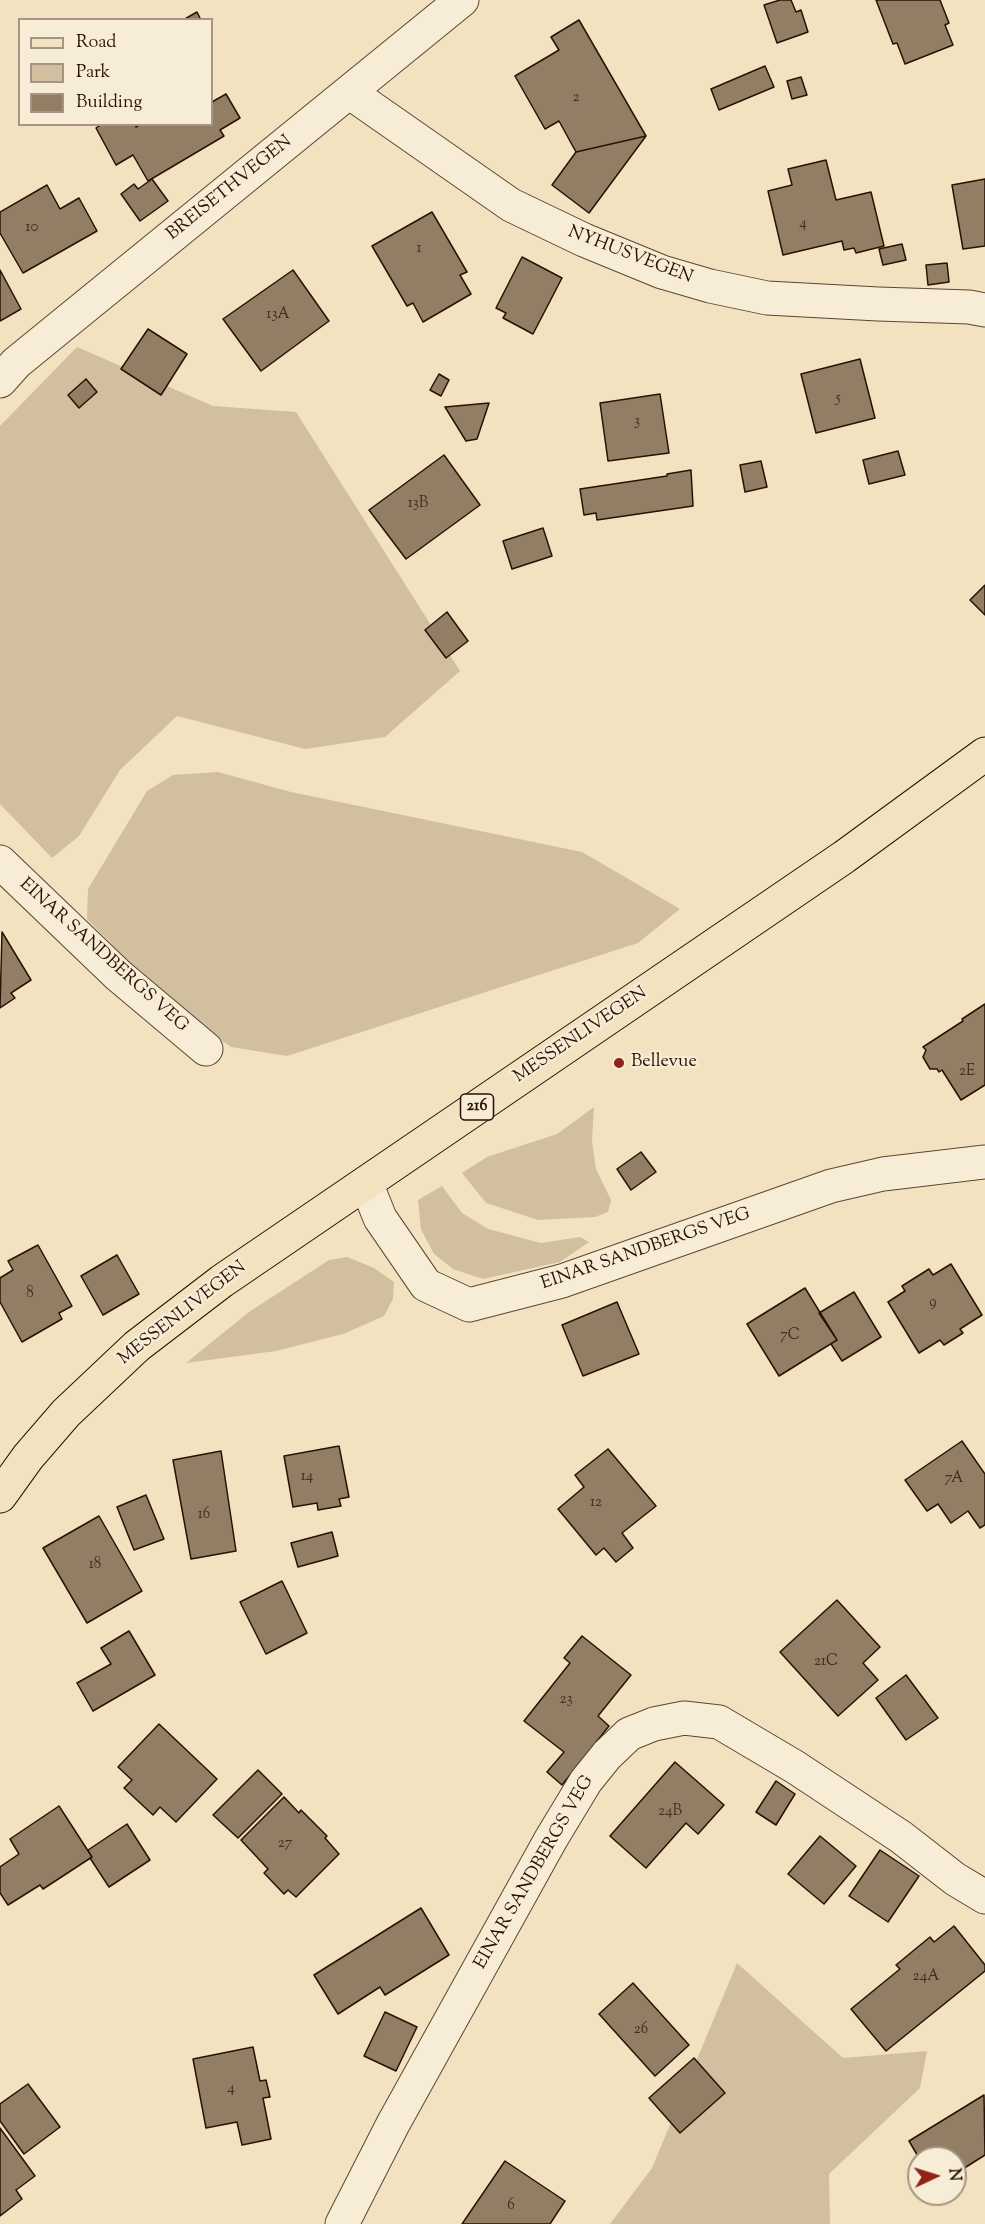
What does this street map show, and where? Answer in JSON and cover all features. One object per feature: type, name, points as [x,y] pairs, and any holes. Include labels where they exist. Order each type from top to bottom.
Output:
[{"type":"main road","name":"MESSENLIVEGEN","points":[[0,1496],[28,1457],[66,1413],[137,1346],[222,1281],[844,857],[985,754]]},
{"type":"street","name":"BREISETHVEGEN","points":[[0,381],[26,355],[462,0]]},
{"type":"street","name":"NYHUSVEGEN","points":[[349,92],[511,205],[584,240],[662,272],[711,286],[767,298],[985,309]]},
{"type":"street","name":"EINAR SANDBERGS VEG","points":[[0,862],[118,975],[206,1049]]},
{"type":"street","name":"EINAR SANDBERGS VEG","points":[[366,1183],[380,1218],[426,1285],[469,1305],[562,1281],[831,1186],[884,1174],[985,1162]]},
{"type":"street","name":"EINAR SANDBERGS VEG","points":[[342,2224],[393,2124],[557,1829],[586,1781],[607,1755],[629,1734],[654,1724],[684,1718],[719,1722],[795,1767],[901,1837],[955,1879],[985,1897]]},
{"type":"green space","points":[[77,347],[213,406],[296,412],[460,671],[385,737],[305,749],[177,716],[120,770],[79,836],[52,858],[0,804],[0,426]]},
{"type":"green space","points":[[218,772],[291,792],[582,852],[680,909],[638,943],[287,1056],[231,1047],[176,1010],[87,919],[88,889],[147,791],[173,775]]},
{"type":"green space","points":[[594,1107],[592,1141],[596,1169],[611,1200],[608,1212],[595,1217],[538,1220],[486,1203],[462,1173],[487,1157],[557,1134]]},
{"type":"green space","points":[[442,1186],[462,1213],[488,1229],[541,1243],[580,1237],[589,1242],[560,1262],[483,1279],[453,1269],[434,1254],[421,1229],[418,1200]]},
{"type":"green space","points":[[347,1257],[374,1268],[394,1282],[393,1299],[384,1316],[343,1334],[276,1351],[186,1363],[249,1312],[329,1260]]},
{"type":"green space","points":[[737,1963],[843,2058],[927,2051],[920,2088],[829,2174],[830,2224],[610,2224],[652,2168]]},
{"type":"building","points":[[780,0],[791,0],[796,12],[801,10],[808,32],[777,43],[764,5]]},
{"type":"building","points":[[876,0],[940,0],[949,23],[945,25],[953,45],[905,64],[897,43],[893,44]]},
{"type":"building","points":[[197,12],[200,18],[186,18]]},
{"type":"building","points":[[579,20],[646,136],[576,152],[559,121],[545,129],[515,76],[559,50],[551,37]]},
{"type":"building","points":[[765,66],[774,87],[719,110],[711,89]]},
{"type":"building","points":[[801,77],[807,95],[792,99],[787,81]]},
{"type":"building","points":[[226,94],[240,118],[220,130],[224,136],[148,181],[133,155],[116,165],[96,128],[99,126],[213,126],[213,101]]},
{"type":"building","points":[[646,136],[589,213],[552,185],[576,152]]},
{"type":"building","points":[[826,160],[836,200],[871,192],[884,246],[856,253],[854,248],[844,250],[842,241],[783,255],[768,191],[792,185],[788,169]]},
{"type":"building","points":[[152,179],[168,201],[140,221],[121,194],[134,184],[138,189]]},
{"type":"building","points":[[985,179],[985,246],[963,249],[952,185]]},
{"type":"building","points":[[47,185],[60,209],[79,198],[97,231],[23,273],[0,233],[0,212]]},
{"type":"building","points":[[432,212],[467,272],[460,275],[471,294],[423,322],[413,303],[407,306],[372,246]]},
{"type":"building","points":[[902,244],[906,260],[883,265],[879,249]]},
{"type":"building","points":[[522,257],[562,278],[533,334],[503,318],[506,313],[496,308]]},
{"type":"building","points":[[947,263],[949,282],[928,285],[926,265]]},
{"type":"building","points":[[0,270],[21,309],[0,321]]},
{"type":"building","points":[[293,270],[329,321],[261,371],[223,319]]},
{"type":"building","points":[[148,329],[187,354],[161,395],[121,369]]},
{"type":"building","points":[[860,359],[875,418],[816,433],[801,374]]},
{"type":"building","points":[[439,374],[449,380],[441,396],[430,390]]},
{"type":"building","points":[[86,379],[97,392],[79,408],[68,395]]},
{"type":"building","points":[[660,394],[669,453],[608,461],[600,403]]},
{"type":"building","points":[[489,403],[477,439],[466,441],[445,407]]},
{"type":"building","points":[[898,451],[905,475],[869,484],[863,460]]},
{"type":"building","points":[[444,455],[480,505],[406,559],[369,510]]},
{"type":"building","points":[[761,461],[767,487],[745,492],[740,465]]},
{"type":"building","points":[[691,470],[693,506],[597,520],[596,513],[584,515],[580,489],[667,476],[667,474]]},
{"type":"building","points":[[543,528],[552,556],[512,569],[503,541]]},
{"type":"building","points":[[985,585],[985,615],[970,600]]},
{"type":"building","points":[[447,612],[468,641],[446,658],[425,630]]},
{"type":"building","points":[[2,932],[31,980],[11,993],[15,998],[0,1008]]},
{"type":"building","points":[[985,1004],[985,1085],[961,1100],[942,1070],[939,1072],[937,1069],[930,1069],[923,1057],[926,1050],[923,1047]]},
{"type":"building","points":[[641,1152],[656,1172],[631,1190],[617,1169]]},
{"type":"building","points":[[38,1245],[72,1306],[59,1313],[62,1319],[22,1342],[0,1302],[0,1278],[13,1270],[8,1261]]},
{"type":"building","points":[[117,1255],[139,1294],[103,1315],[81,1276]]},
{"type":"building","points":[[951,1264],[982,1315],[960,1329],[963,1333],[944,1345],[940,1340],[919,1353],[888,1302],[905,1291],[902,1286],[929,1269],[933,1275]]},
{"type":"building","points":[[805,1288],[837,1340],[779,1376],[747,1324]]},
{"type":"building","points":[[854,1292],[881,1337],[842,1361],[831,1344],[837,1340],[819,1313]]},
{"type":"building","points":[[617,1302],[639,1354],[583,1376],[562,1325]]},
{"type":"building","points":[[962,1441],[985,1474],[985,1525],[980,1528],[968,1511],[951,1523],[938,1504],[927,1511],[905,1480]]},
{"type":"building","points":[[339,1446],[349,1497],[339,1499],[341,1506],[318,1510],[317,1503],[293,1507],[284,1456]]},
{"type":"building","points":[[608,1449],[656,1506],[622,1533],[633,1548],[616,1562],[604,1548],[596,1555],[558,1509],[584,1487],[575,1475]]},
{"type":"building","points":[[221,1451],[236,1551],[191,1559],[173,1460]]},
{"type":"building","points":[[146,1495],[164,1539],[134,1550],[117,1507]]},
{"type":"building","points":[[99,1516],[142,1591],[87,1623],[43,1548]]},
{"type":"building","points":[[332,1532],[338,1556],[298,1567],[291,1543]]},
{"type":"building","points":[[282,1581],[307,1633],[266,1654],[240,1602]]},
{"type":"building","points":[[837,1600],[880,1647],[863,1663],[878,1680],[838,1716],[780,1652]]},
{"type":"building","points":[[129,1631],[155,1675],[93,1711],[77,1683],[111,1664],[101,1648]]},
{"type":"building","points":[[582,1636],[631,1675],[598,1716],[609,1726],[562,1785],[547,1772],[564,1752],[524,1721],[570,1663],[564,1658]]},
{"type":"building","points":[[906,1675],[938,1718],[906,1740],[876,1698]]},
{"type":"building","points":[[159,1724],[217,1779],[176,1822],[160,1807],[153,1815],[124,1788],[132,1780],[118,1767]]},
{"type":"building","points":[[675,1762],[724,1805],[698,1834],[686,1823],[646,1868],[610,1836]]},
{"type":"building","points":[[258,1770],[282,1794],[238,1838],[213,1815]]},
{"type":"building","points":[[776,1781],[795,1794],[776,1825],[756,1812]]},
{"type":"building","points":[[284,1797],[327,1836],[325,1838],[339,1854],[296,1897],[288,1890],[284,1894],[264,1873],[268,1869],[241,1840]]},
{"type":"building","points":[[59,1806],[92,1857],[43,1889],[40,1885],[8,1905],[0,1893],[0,1867],[19,1854],[10,1839]]},
{"type":"building","points":[[127,1824],[150,1860],[109,1887],[90,1858],[92,1857],[88,1850]]},
{"type":"building","points":[[820,1836],[856,1866],[824,1904],[788,1874]]},
{"type":"building","points":[[880,1850],[919,1876],[888,1922],[849,1896]]},
{"type":"building","points":[[421,1908],[449,1955],[385,1995],[380,1987],[338,2014],[314,1975]]},
{"type":"building","points":[[954,1926],[985,1965],[985,1971],[886,2051],[851,2009],[900,1969],[896,1965],[930,1937],[934,1942]]},
{"type":"building","points":[[633,1983],[689,2045],[655,2076],[599,2014]]},
{"type":"building","points":[[385,2012],[417,2027],[396,2071],[364,2056]]},
{"type":"building","points":[[253,2047],[260,2081],[266,2080],[270,2097],[263,2098],[271,2139],[242,2145],[237,2122],[206,2128],[193,2059]]},
{"type":"building","points":[[694,2058],[725,2093],[680,2133],[649,2098]]},
{"type":"building","points":[[28,2084],[60,2127],[24,2154],[0,2121],[0,2104]]},
{"type":"building","points":[[984,2095],[985,2155],[967,2166],[967,2146],[912,2146],[909,2141]]},
{"type":"building","points":[[0,2128],[35,2176],[16,2190],[22,2199],[0,2216]]},
{"type":"building","points":[[505,2161],[565,2201],[550,2224],[462,2224]]},
{"type":"place","name":"Bellevue","points":[[619,1063]]}]
